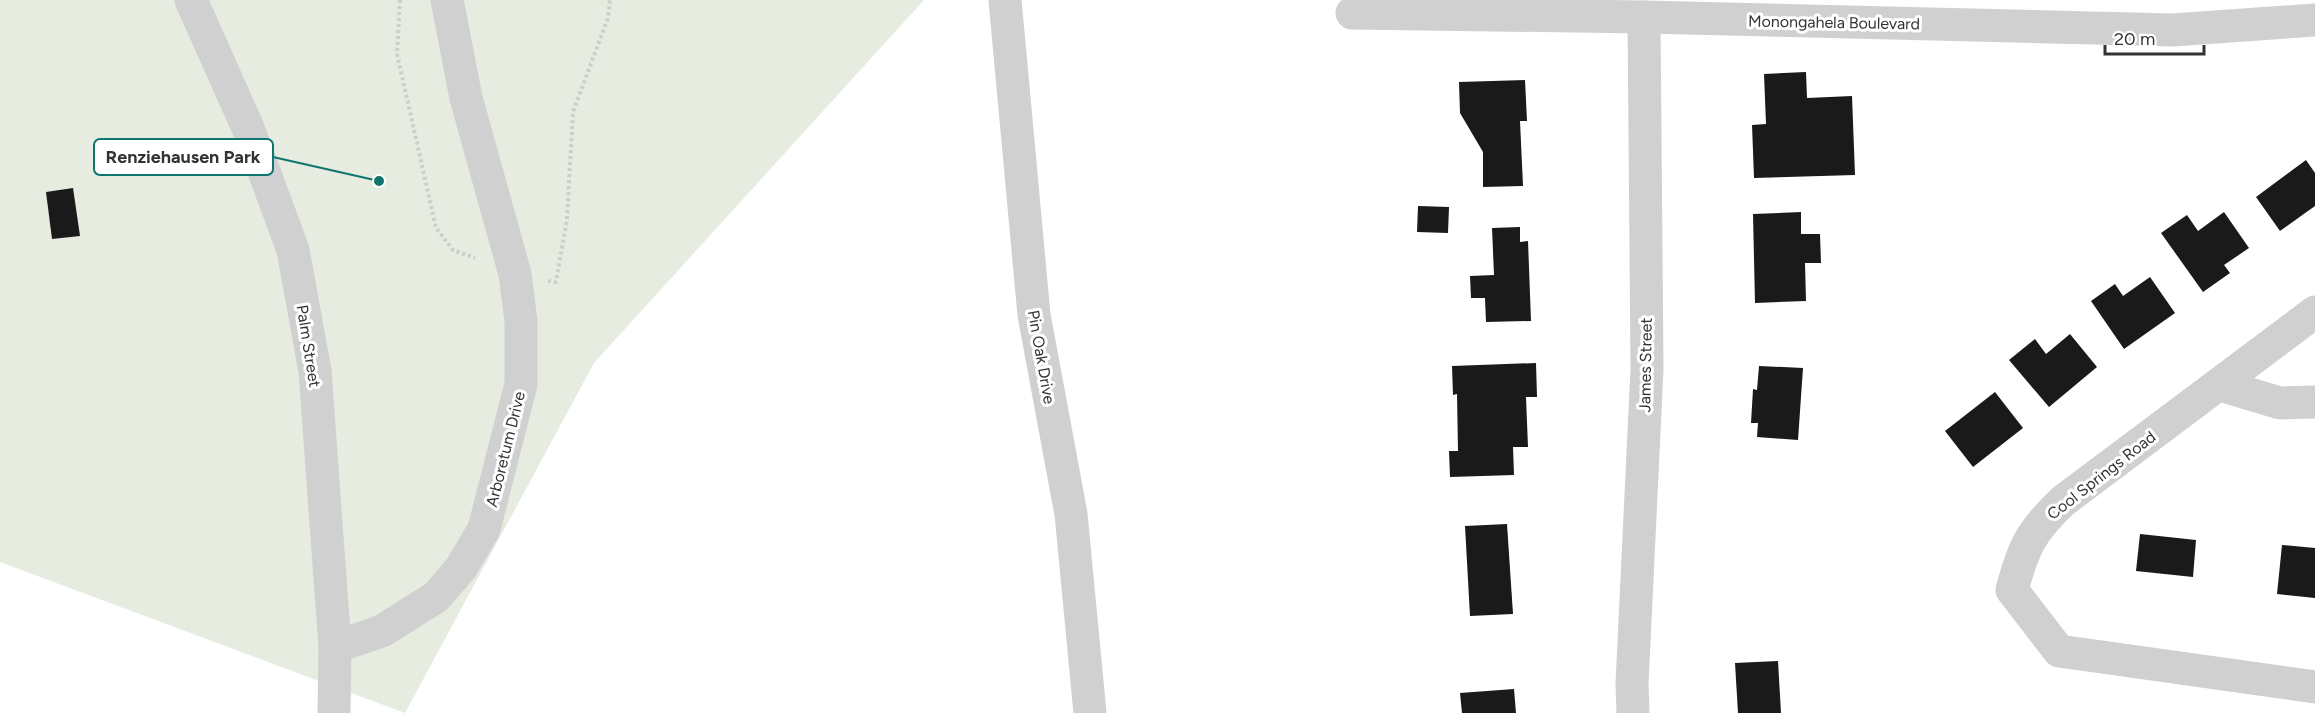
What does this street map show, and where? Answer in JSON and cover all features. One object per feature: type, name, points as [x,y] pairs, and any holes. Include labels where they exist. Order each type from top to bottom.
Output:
[{"type":"street","name":"Palm Street","points":[[191,0],[248,128],[292,250],[315,371],[335,647],[334,713]]},
{"type":"street","name":"Arboretum Drive","points":[[335,647],[382,631],[436,597],[461,568],[484,529],[522,384],[522,321],[515,274],[466,98],[447,0]]},
{"type":"street","name":"Pin Oak Drive","points":[[1005,0],[1034,315],[1071,514],[1090,713]]},
{"type":"street","name":"Monongahela Boulevard","points":[[1352,13],[1644,17],[2173,30],[2315,20]]},
{"type":"street","name":"James Street","points":[[1633,713],[1632,684],[1647,369],[1644,17]]},
{"type":"street","name":"Cool Springs Road","points":[[2315,312],[2063,501],[2040,522],[2021,556],[2012,590],[2059,651],[2315,687]]},
{"type":"street","points":[[2220,385],[2280,403],[2315,402]]},
{"type":"shaded area","points":[[0,0],[924,0],[594,363],[405,713],[0,562]]},
{"type":"building","points":[[1806,72],[1807,98],[1852,96],[1855,175],[1754,178],[1752,125],[1766,124],[1764,74]]},
{"type":"building","points":[[1525,80],[1527,121],[1520,121],[1523,186],[1483,187],[1483,152],[1460,113],[1459,82]]},
{"type":"building","points":[[2306,160],[2315,173],[2315,206],[2280,231],[2256,197]]},
{"type":"building","points":[[73,188],[80,236],[52,239],[46,192]]},
{"type":"building","points":[[1418,206],[1449,207],[1448,233],[1417,232]]},
{"type":"building","points":[[1801,212],[1801,234],[1820,234],[1821,263],[1805,263],[1806,301],[1755,303],[1753,214]]},
{"type":"building","points":[[2224,212],[2249,248],[2224,265],[2230,273],[2203,292],[2161,233],[2187,215],[2198,231]]},
{"type":"building","points":[[1520,227],[1520,242],[1528,241],[1531,321],[1486,322],[1485,298],[1471,298],[1470,276],[1494,275],[1492,228]]},
{"type":"building","points":[[2150,277],[2175,313],[2124,349],[2091,301],[2115,284],[2123,296]]},
{"type":"building","points":[[2070,334],[2097,367],[2049,407],[2009,360],[2035,339],[2046,354]]},
{"type":"building","points":[[1536,363],[1537,397],[1526,397],[1528,447],[1513,447],[1514,475],[1450,477],[1449,451],[1458,451],[1457,394],[1453,395],[1452,366]]},
{"type":"building","points":[[1759,366],[1803,368],[1798,440],[1757,437],[1758,423],[1751,423],[1753,389],[1757,390]]},
{"type":"building","points":[[1995,392],[2023,428],[1973,467],[1945,431]]},
{"type":"building","points":[[1507,524],[1513,614],[1470,616],[1465,526]]},
{"type":"building","points":[[2140,534],[2196,540],[2193,577],[2136,571]]},
{"type":"building","points":[[2282,545],[2315,548],[2315,598],[2277,594]]},
{"type":"building","points":[[1778,661],[1781,713],[1738,713],[1735,663]]},
{"type":"building","points":[[1514,689],[1516,713],[1462,713],[1460,693]]},
{"type":"place","name":"Renziehausen Park","points":[[379,181]]}]
